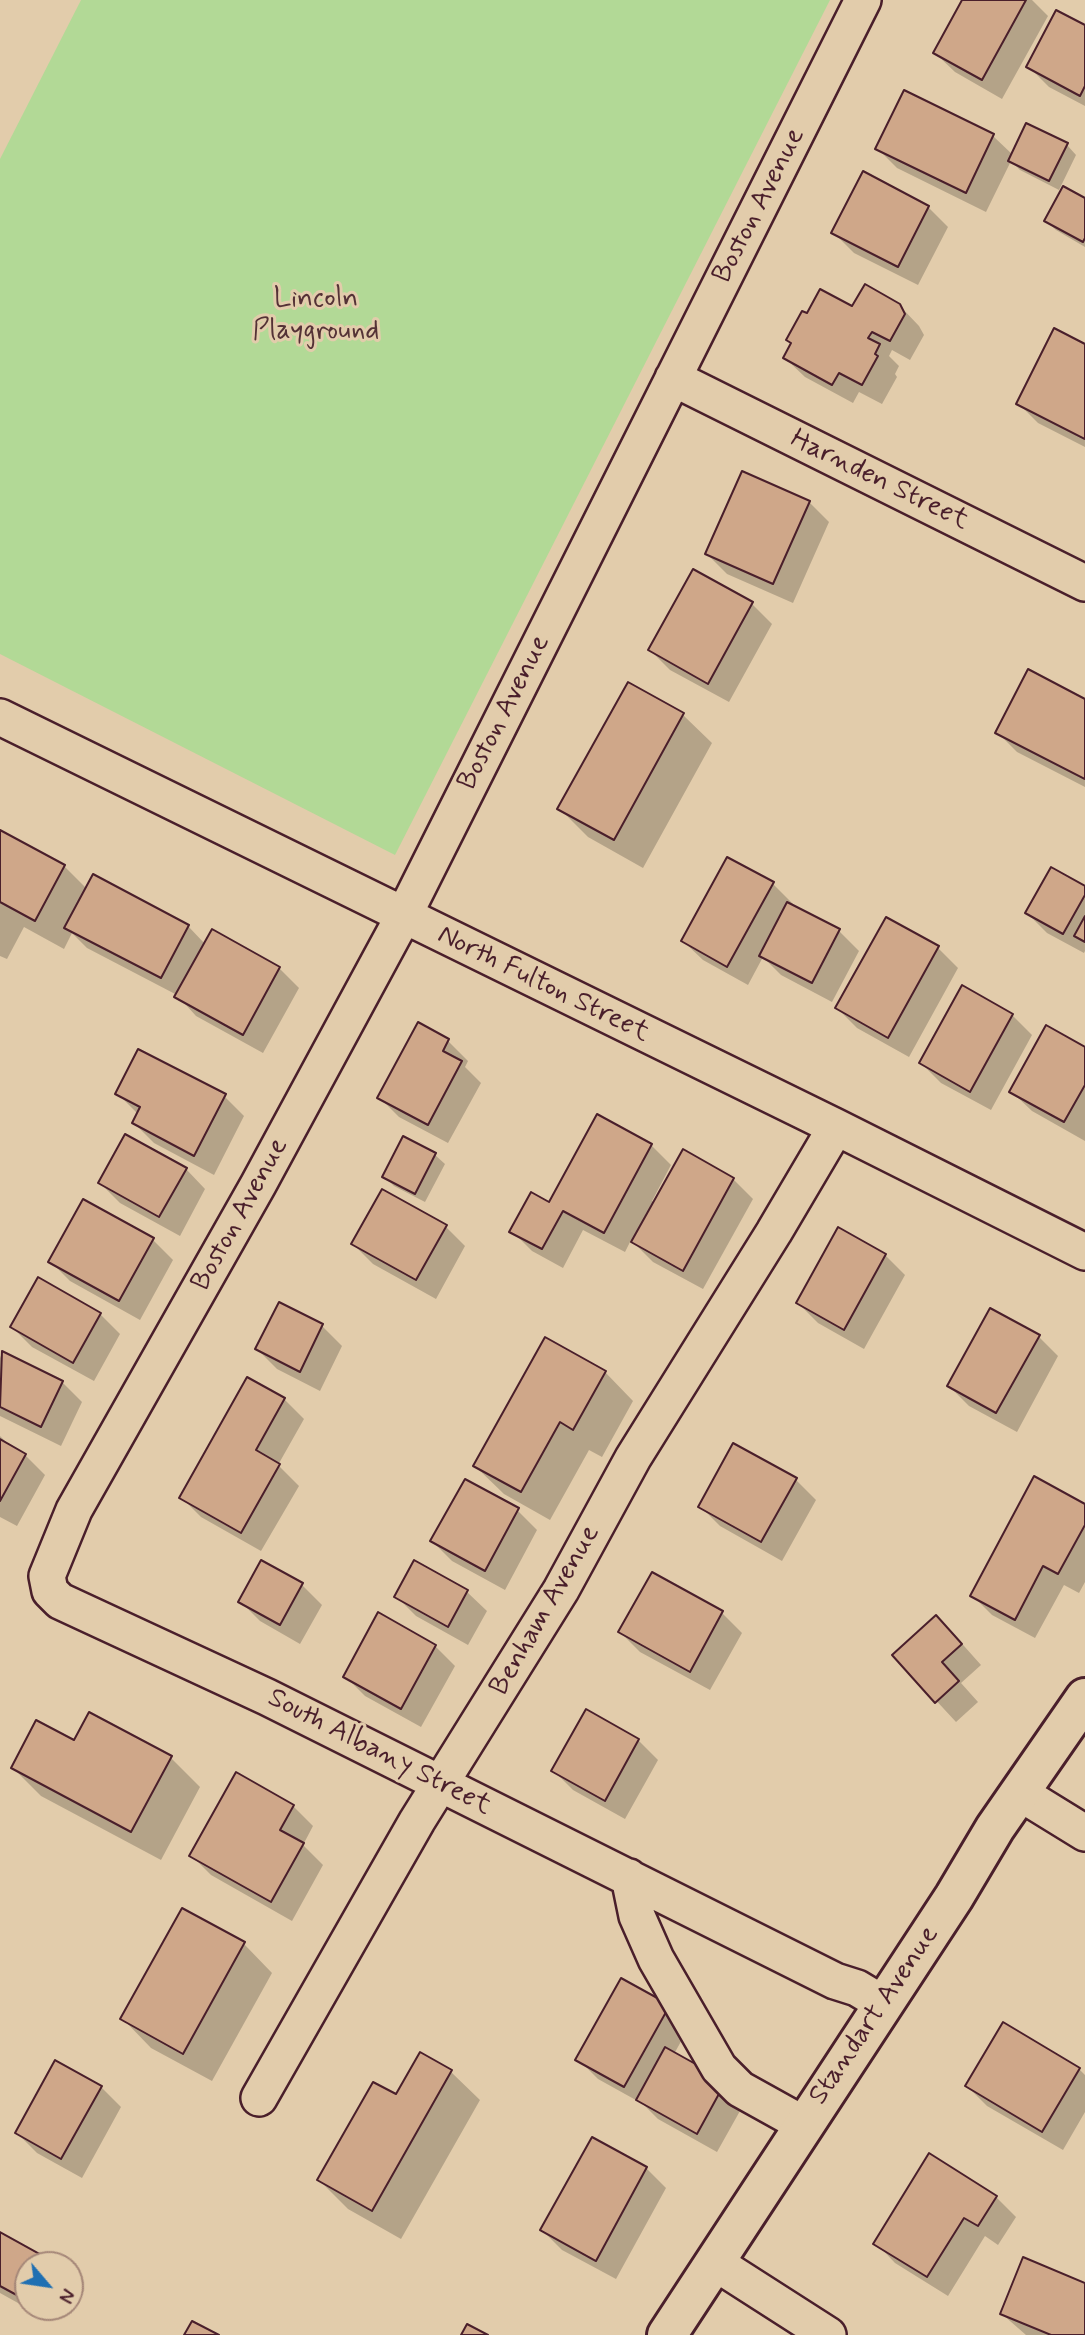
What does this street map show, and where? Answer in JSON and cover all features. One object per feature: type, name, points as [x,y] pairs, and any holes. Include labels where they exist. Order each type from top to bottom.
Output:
[{"type":"street","name":"Boston Avenue","points":[[128,1415],[258,1185],[403,917],[863,0]]},
{"type":"street","name":"Harnden Street","points":[[673,378],[1085,583]]},
{"type":"street","name":"North Fulton Street","points":[[0,717],[1085,1252]]},
{"type":"street","name":"Benham Avenue","points":[[259,2098],[417,1821],[561,1590],[633,1458],[774,1233],[836,1127]]},
{"type":"street","name":"South Albany Street","points":[[128,1415],[74,1510],[47,1576],[50,1591],[60,1601],[267,1697],[835,1981],[857,1988],[882,2003]]},
{"type":"street","name":"Standart Avenue","points":[[667,2335],[803,2123],[1085,1698]]},
{"type":"street","points":[[1020,1793],[1085,1833]]},
{"type":"street","points":[[629,1877],[637,1916],[656,1959],[719,2068],[740,2088],[803,2123]]},
{"type":"street","points":[[714,2262],[828,2335]]},
{"type":"green space","name":"Lincoln Playground","points":[[81,0],[830,0],[395,855],[0,654],[0,159]]},
{"type":"building","points":[[962,0],[1026,0],[982,80],[933,53]]},
{"type":"building","points":[[1056,10],[1085,25],[1085,86],[1080,96],[1026,67]]},
{"type":"building","points":[[904,90],[994,134],[966,193],[875,149]]},
{"type":"building","points":[[1026,123],[1068,143],[1049,181],[1008,161]]},
{"type":"building","points":[[863,171],[929,206],[898,267],[831,233]]},
{"type":"building","points":[[1063,186],[1085,198],[1083,242],[1044,221]]},
{"type":"building","points":[[865,284],[900,304],[905,314],[890,341],[872,332],[868,338],[880,344],[875,354],[878,356],[862,385],[839,373],[832,385],[783,358],[791,343],[786,340],[802,311],[807,313],[820,289],[852,306]]},
{"type":"building","points":[[1054,328],[1085,344],[1085,439],[1016,404]]},
{"type":"building","points":[[742,471],[810,501],[773,584],[705,554]]},
{"type":"building","points":[[693,569],[753,602],[708,684],[648,650]]},
{"type":"building","points":[[1028,669],[1085,699],[1085,779],[995,733]]},
{"type":"building","points":[[628,682],[684,713],[614,840],[557,809]]},
{"type":"building","points":[[0,830],[65,865],[35,921],[0,902]]},
{"type":"building","points":[[727,857],[774,882],[727,967],[681,941]]},
{"type":"building","points":[[1051,867],[1085,886],[1085,895],[1063,934],[1025,913]]},
{"type":"building","points":[[93,874],[189,925],[161,978],[64,928]]},
{"type":"building","points":[[787,902],[840,929],[812,983],[759,956]]},
{"type":"building","points":[[1085,916],[1085,942],[1074,936]]},
{"type":"building","points":[[886,917],[939,946],[888,1038],[835,1008]]},
{"type":"building","points":[[212,929],[280,967],[243,1035],[174,997]]},
{"type":"building","points":[[962,985],[1013,1014],[970,1092],[919,1063]]},
{"type":"building","points":[[418,1022],[449,1039],[443,1051],[462,1061],[428,1125],[377,1098]]},
{"type":"building","points":[[1046,1025],[1085,1047],[1085,1085],[1064,1122],[1009,1092]]},
{"type":"building","points":[[138,1049],[226,1094],[194,1156],[132,1123],[140,1107],[115,1094]]},
{"type":"building","points":[[597,1114],[652,1144],[604,1233],[563,1211],[542,1249],[509,1232],[531,1192],[549,1202]]},
{"type":"building","points":[[125,1134],[187,1168],[159,1217],[98,1183]]},
{"type":"building","points":[[403,1136],[436,1153],[415,1194],[382,1177]]},
{"type":"building","points":[[683,1149],[734,1178],[683,1271],[631,1242]]},
{"type":"building","points":[[382,1189],[447,1225],[416,1280],[351,1244]]},
{"type":"building","points":[[83,1199],[154,1238],[119,1301],[48,1262]]},
{"type":"building","points":[[838,1227],[886,1254],[844,1330],[796,1303]]},
{"type":"building","points":[[38,1277],[101,1313],[73,1363],[10,1327]]},
{"type":"building","points":[[279,1302],[323,1324],[300,1372],[255,1349]]},
{"type":"building","points":[[990,1308],[1040,1335],[996,1413],[947,1386]]},
{"type":"building","points":[[545,1337],[606,1371],[573,1430],[560,1422],[521,1492],[473,1466]]},
{"type":"building","points":[[2,1351],[63,1381],[41,1427],[0,1407]]},
{"type":"building","points":[[247,1377],[285,1398],[256,1450],[280,1464],[241,1533],[179,1498]]},
{"type":"building","points":[[0,1439],[26,1454],[0,1501]]},
{"type":"building","points":[[733,1443],[797,1478],[761,1542],[698,1507]]},
{"type":"building","points":[[1034,1476],[1085,1504],[1085,1525],[1058,1574],[1043,1566],[1015,1620],[970,1596]]},
{"type":"building","points":[[465,1479],[519,1508],[485,1571],[430,1541]]},
{"type":"building","points":[[261,1560],[303,1583],[280,1625],[238,1602]]},
{"type":"building","points":[[414,1560],[468,1590],[448,1627],[394,1597]]},
{"type":"building","points":[[652,1572],[723,1611],[690,1672],[618,1632]]},
{"type":"building","points":[[378,1612],[436,1645],[401,1709],[343,1677]]},
{"type":"building","points":[[936,1615],[962,1644],[942,1662],[959,1681],[935,1703],[892,1655]]},
{"type":"building","points":[[586,1709],[639,1739],[605,1801],[551,1771]]},
{"type":"building","points":[[89,1712],[172,1756],[131,1832],[11,1768],[36,1720],[74,1740]]},
{"type":"building","points":[[236,1772],[294,1805],[280,1830],[304,1843],[271,1902],[189,1856]]},
{"type":"building","points":[[182,1908],[245,1942],[183,2054],[120,2019]]},
{"type":"building","points":[[621,1978],[670,2005],[624,2087],[575,2060]]},
{"type":"building","points":[[1003,2022],[1080,2068],[1042,2132],[965,2086]]},
{"type":"building","points":[[665,2047],[726,2081],[697,2134],[636,2100]]},
{"type":"building","points":[[420,2052],[452,2070],[372,2211],[317,2180],[373,2082],[396,2094]]},
{"type":"building","points":[[55,2060],[102,2086],[61,2159],[15,2133]]},
{"type":"building","points":[[592,2137],[647,2167],[596,2261],[540,2230]]},
{"type":"building","points":[[929,2153],[997,2196],[978,2226],[964,2218],[927,2277],[873,2244]]},
{"type":"building","points":[[0,2232],[34,2251],[14,2251],[14,2294],[0,2286]]},
{"type":"building","points":[[1023,2257],[1085,2283],[1085,2335],[1051,2335],[1000,2314]]},
{"type":"building","points":[[192,2321],[219,2335],[184,2335]]},
{"type":"building","points":[[467,2324],[488,2335],[461,2335]]}]
